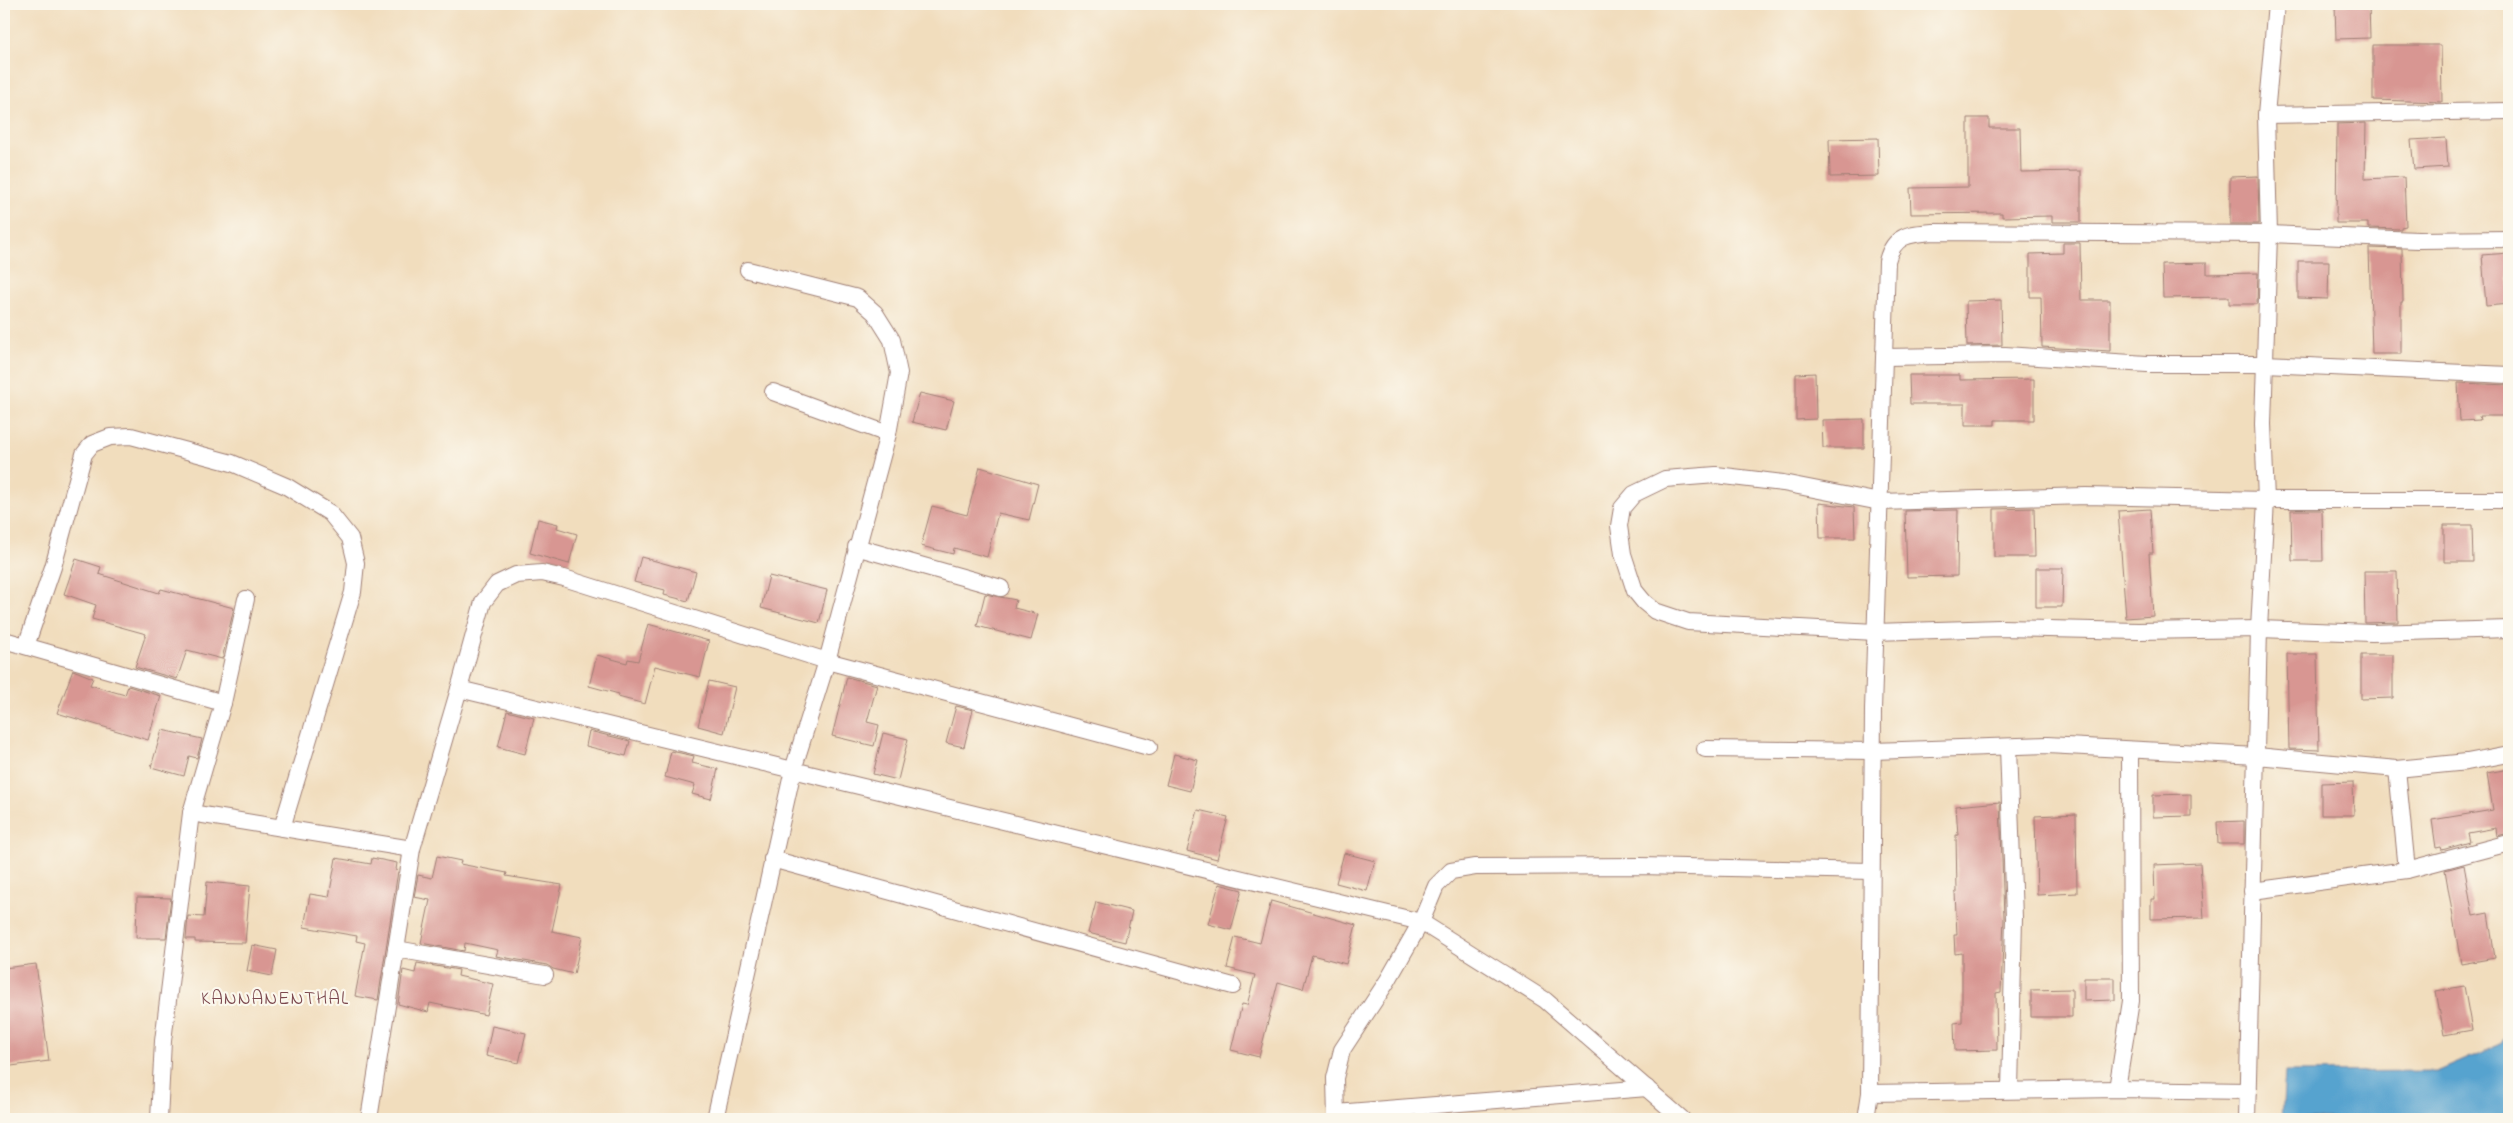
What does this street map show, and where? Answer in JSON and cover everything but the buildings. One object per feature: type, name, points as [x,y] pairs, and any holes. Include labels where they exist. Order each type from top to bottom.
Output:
[{"type":"street","points":[[2247,1119],[2259,628],[2266,500],[2262,424],[2269,234],[2266,115],[2276,4]]},
{"type":"street","points":[[2266,115],[2509,111]]},
{"type":"street","points":[[1866,1119],[1870,1093],[1875,632],[1887,261],[1891,246],[1901,238],[1916,233],[1933,232],[2269,234],[2418,240],[2509,239]]},
{"type":"street","points":[[715,1119],[793,770],[827,661],[856,547],[888,434],[899,373],[892,340],[875,313],[858,298],[748,270]]},
{"type":"street","points":[[1885,357],[2005,355],[2147,364],[2264,364],[2509,375]]},
{"type":"street","points":[[773,392],[888,434]]},
{"type":"street","points":[[26,646],[53,567],[84,454],[92,444],[110,437],[131,436],[232,463],[286,486],[330,513],[350,538],[356,563],[353,592],[282,828]]},
{"type":"street","points":[[2509,500],[2266,500],[2086,496],[1880,502],[1783,483],[1716,475],[1665,480],[1634,494],[1622,508],[1619,526],[1623,554],[1635,591],[1655,611],[1688,622],[1875,632],[2000,628],[2138,631],[2259,628],[2372,633],[2509,629]]},
{"type":"street","points":[[856,547],[1001,588]]},
{"type":"street","points":[[369,1119],[412,849],[483,602],[497,584],[516,575],[533,574],[564,578],[827,661],[1149,747]]},
{"type":"street","points":[[158,1119],[164,1032],[191,813],[223,703],[246,599]]},
{"type":"street","points":[[4,640],[223,703]]},
{"type":"street","points":[[459,689],[1421,922],[1545,1000],[1682,1119]]},
{"type":"street","points":[[1705,749],[1873,751],[2047,745],[2130,751],[2257,756],[2397,769],[2467,762],[2509,754]]},
{"type":"street","points":[[2008,747],[2014,918],[2010,1090]]},
{"type":"street","points":[[2117,1089],[2131,1001],[2130,751]]},
{"type":"street","points":[[2397,769],[2407,870]]},
{"type":"street","points":[[191,813],[412,849]]},
{"type":"street","points":[[2252,891],[2407,870],[2509,842]]},
{"type":"street","points":[[772,859],[1233,986]]},
{"type":"street","points":[[1647,1088],[1336,1116],[1335,1078],[1342,1050],[1388,980],[1421,922],[1436,886],[1451,871],[1475,867],[1640,866],[1872,871]]},
{"type":"street","points":[[396,949],[545,976]]},
{"type":"street","points":[[1870,1093],[2117,1089],[2248,1091]]},
{"type":"water","points":[[2509,1029],[2509,1119],[2282,1119],[2285,1072],[2439,1071],[2501,1044]]},
{"type":"district","name":"KANNANENTHAL","points":[[275,999]]}]
